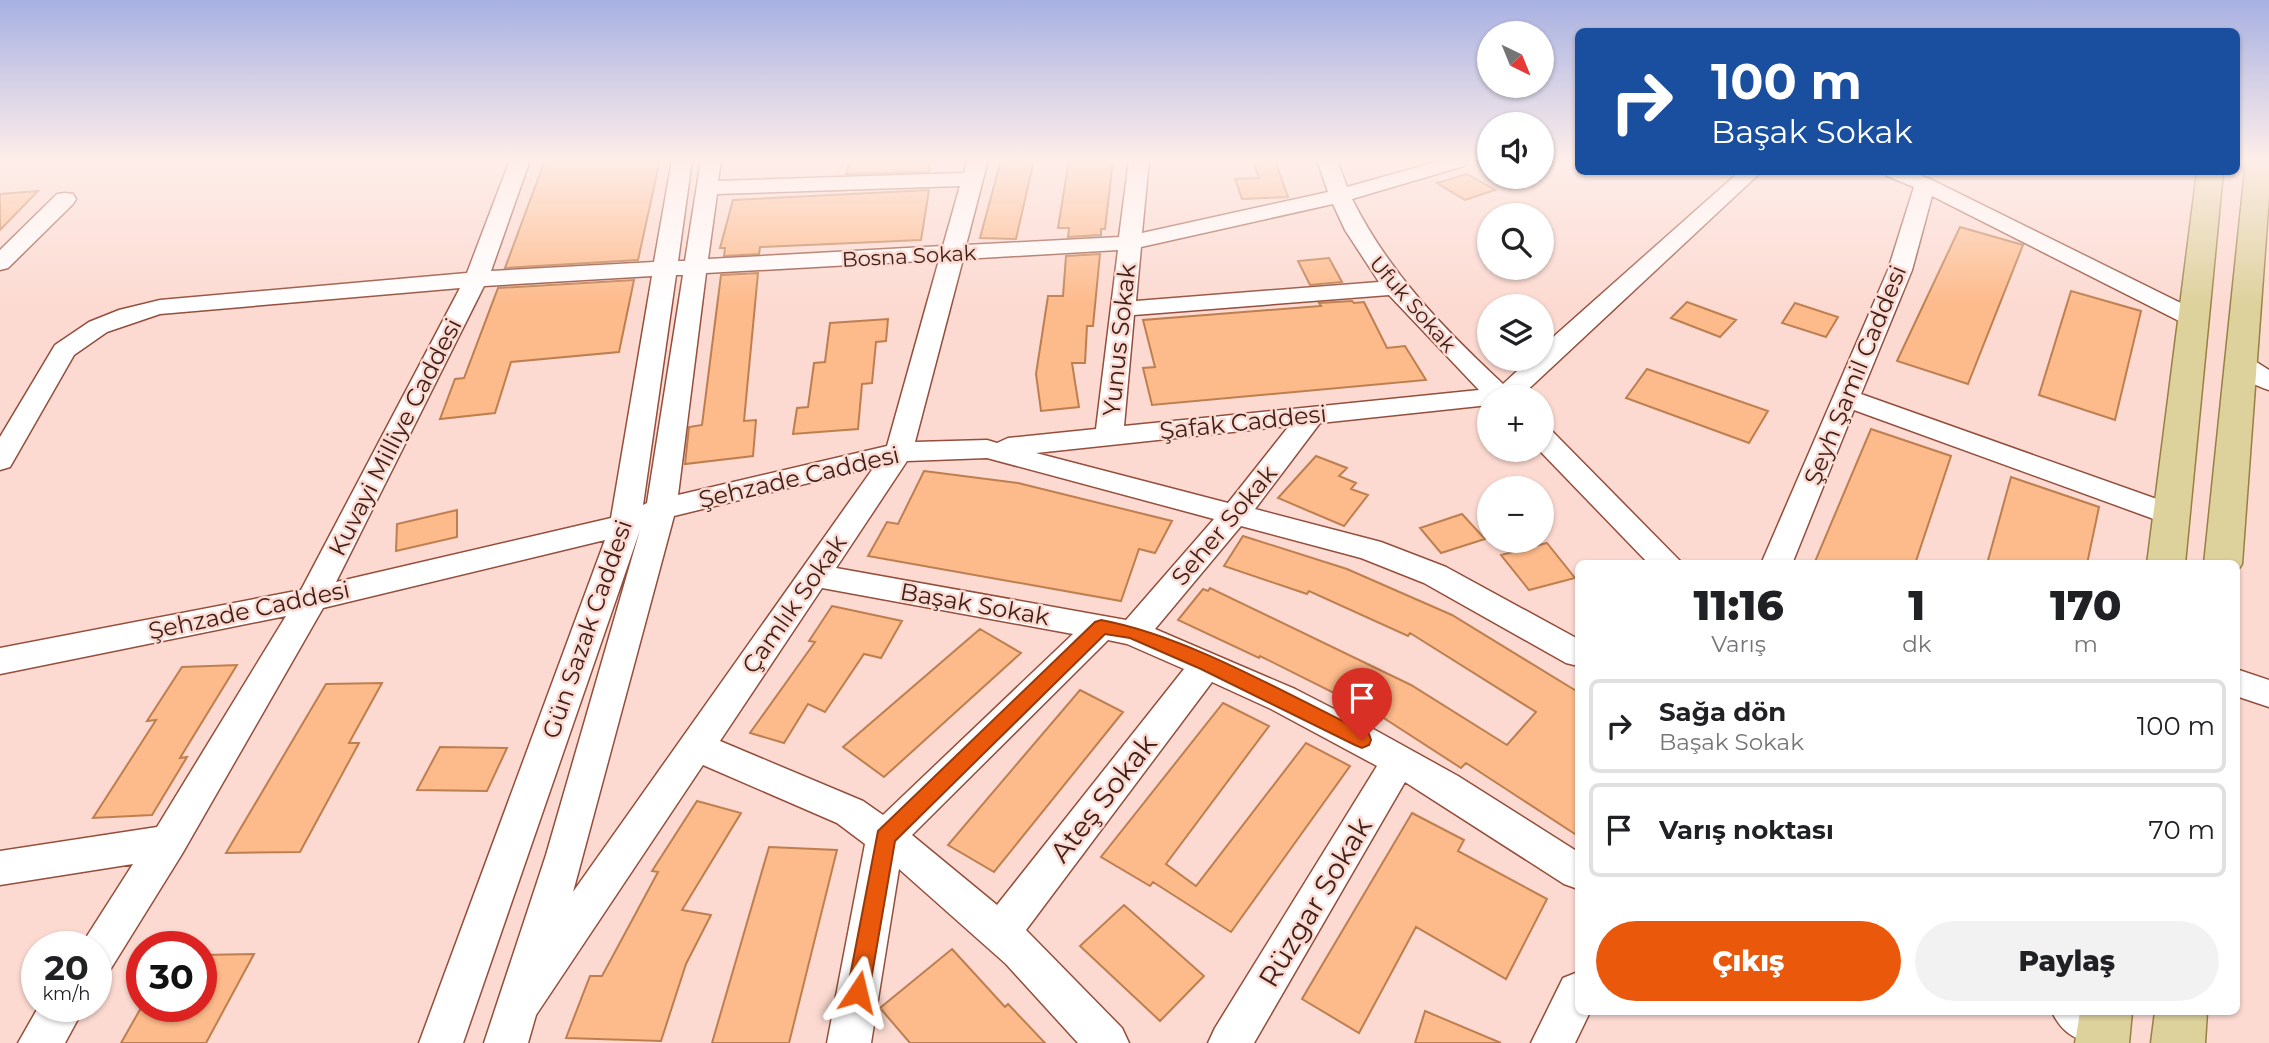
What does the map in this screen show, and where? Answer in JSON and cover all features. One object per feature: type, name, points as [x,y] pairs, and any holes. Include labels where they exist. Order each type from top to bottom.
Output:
[{"type":"main road","points":[[2166,560],[2206,209]]},
{"type":"main road","points":[[2223,560],[2255,209]]},
{"type":"main road","points":[[2178,1043],[2181,1015]]},
{"type":"street","points":[[0,263],[55,209]]},
{"type":"street","name":"Kuvayi Milliye Caddesi","points":[[112,931],[169,842],[313,598],[476,279],[502,209]]},
{"type":"street","name":"Gün Sazak Caddesi","points":[[506,1043],[565,855],[661,509],[680,267],[681,209]]},
{"type":"street","name":"Gün Sazak Caddesi","points":[[441,1043],[625,525],[680,267],[698,209]]},
{"type":"street","name":"Çamlık Sokak","points":[[518,1005],[899,452],[964,209]]},
{"type":"street","name":"Yunus Sokak","points":[[1109,436],[1133,209]]},
{"type":"street","name":"Bosna Sokak","points":[[0,461],[64,350],[85,334],[144,310],[476,279],[1129,243],[1282,209]]},
{"type":"street","name":"Ufuk Sokak","points":[[1344,209],[1360,241],[1393,288],[1435,334],[1489,385]]},
{"type":"street","points":[[1515,385],[1710,209]]},
{"type":"street","name":"Şeyh Şamil Caddesi","points":[[1778,560],[1848,399],[1900,270],[1919,209]]},
{"type":"street","points":[[1975,209],[2194,319]]},
{"type":"street","points":[[1122,309],[1393,288]]},
{"type":"street","points":[[2241,363],[2269,382]]},
{"type":"street","name":"Şafak Caddesi","points":[[987,449],[1477,399]]},
{"type":"street","points":[[1848,399],[2172,515]]},
{"type":"street","name":"Seher Sokak","points":[[885,837],[1117,630],[1236,513],[1312,415]]},
{"type":"street","name":"Şehzade Caddesi","points":[[0,661],[313,598],[625,525],[661,509],[899,452],[987,449],[1337,539],[1403,562],[1478,597],[1575,652]]},
{"type":"street","points":[[1554,449],[1664,560]]},
{"type":"street","name":"Başak Sokak","points":[[814,575],[1117,630],[1207,664],[1283,699],[1399,761],[1532,840],[1575,870]]},
{"type":"street","name":"Ateş Sokak","points":[[1000,932],[1207,664]]},
{"type":"street","points":[[2240,683],[2269,694]]},
{"type":"street","points":[[696,746],[850,812],[885,837],[959,895],[1000,932],[1107,1043]]},
{"type":"street","name":"Rüzgar Sokak","points":[[1230,1043],[1399,761]]},
{"type":"street","points":[[849,1043],[885,837]]},
{"type":"street","points":[[0,868],[169,842]]},
{"type":"street","points":[[1553,1043],[1575,998]]},
{"type":"street","points":[[40,1043],[54,1022]]},
{"type":"building","points":[[0,209],[21,209],[0,230]]},
{"type":"building","points":[[527,209],[649,209],[638,260],[505,268]]},
{"type":"building","points":[[731,209],[926,209],[921,240],[760,247],[759,254],[724,256],[725,248],[720,248]]},
{"type":"building","points":[[988,209],[1023,209],[1016,239],[980,238]]},
{"type":"building","points":[[1061,209],[1107,209],[1105,229],[1101,229],[1101,235],[1068,237],[1069,228],[1058,228]]},
{"type":"building","points":[[1960,227],[2023,245],[1968,384],[1897,361]]},
{"type":"building","points":[[1100,254],[1093,326],[1087,326],[1085,363],[1072,363],[1079,407],[1041,411],[1036,374],[1048,296],[1063,296],[1066,256]]},
{"type":"building","points":[[1329,258],[1342,282],[1310,285],[1298,261]]},
{"type":"building","points":[[758,273],[744,421],[756,420],[753,456],[685,464],[689,427],[702,425],[721,275]]},
{"type":"building","points":[[634,280],[619,352],[511,362],[495,413],[440,419],[455,379],[464,378],[498,288]]},
{"type":"building","points":[[2071,291],[2141,311],[2115,420],[2039,395]]},
{"type":"building","points":[[1364,302],[1387,348],[1405,346],[1426,380],[1152,405],[1143,368],[1155,367],[1143,320],[1321,306],[1319,303]]},
{"type":"building","points":[[1687,302],[1736,320],[1720,337],[1671,318]]},
{"type":"building","points":[[1795,303],[1838,317],[1826,337],[1782,323]]},
{"type":"building","points":[[888,319],[886,341],[876,342],[872,383],[862,384],[858,429],[793,434],[797,408],[808,407],[814,363],[825,362],[830,323]]},
{"type":"building","points":[[1647,369],[1768,411],[1749,443],[1626,398]]},
{"type":"building","points":[[1871,429],[1951,456],[1916,560],[1816,560]]},
{"type":"building","points":[[1316,456],[1347,468],[1339,476],[1356,483],[1351,489],[1368,495],[1344,526],[1278,498]]},
{"type":"building","points":[[924,471],[1018,483],[1172,521],[1155,553],[1139,549],[1121,601],[868,556],[887,522],[898,524]]},
{"type":"building","points":[[2011,477],[2099,507],[2088,560],[1988,560]]},
{"type":"building","points":[[457,510],[457,537],[396,551],[397,524]]},
{"type":"building","points":[[1462,514],[1477,530],[1477,542],[1441,553],[1420,528]]},
{"type":"building","points":[[1243,536],[1347,569],[1452,615],[1575,690],[1575,834],[1466,763],[1461,768],[1362,704],[1360,706],[1260,656],[1259,658],[1178,620],[1203,589],[1208,591],[1210,588],[1411,685],[1507,745],[1536,712],[1410,633],[1408,636],[1309,591],[1307,594],[1224,566]]},
{"type":"building","points":[[1554,552],[1575,578],[1529,590],[1501,555]]},
{"type":"building","points":[[832,606],[902,621],[881,658],[864,654],[825,712],[808,704],[784,743],[750,733],[815,642],[809,641]]},
{"type":"building","points":[[980,629],[1021,653],[884,777],[843,747]]},
{"type":"building","points":[[237,665],[180,758],[187,757],[152,815],[93,818],[156,720],[147,721],[182,667]]},
{"type":"building","points":[[382,683],[349,743],[359,743],[300,852],[226,853],[326,684]]},
{"type":"building","points":[[1080,690],[1123,712],[994,872],[948,845]]},
{"type":"building","points":[[1223,703],[1269,726],[1166,864],[1196,886],[1306,743],[1350,766],[1231,932],[1153,882],[1150,886],[1101,857]]},
{"type":"building","points":[[440,747],[507,748],[487,791],[417,790]]},
{"type":"building","points":[[697,801],[741,813],[682,910],[711,915],[686,964],[661,1041],[566,1038],[590,976],[602,976],[658,872],[652,871]]},
{"type":"building","points":[[1412,813],[1464,840],[1458,851],[1547,899],[1506,979],[1416,927],[1359,1033],[1302,999]]},
{"type":"building","points":[[769,847],[837,850],[789,1043],[712,1043]]},
{"type":"building","points":[[1124,905],[1204,976],[1160,1021],[1080,946]]},
{"type":"building","points":[[952,949],[1005,1007],[1008,1004],[1045,1043],[910,1043],[880,1008]]},
{"type":"building","points":[[254,954],[206,1043],[121,1043],[133,1022],[217,1022],[217,955]]},
{"type":"building","points":[[1425,1011],[1501,1043],[1415,1043]]},
{"type":"route","points":[[858,992],[885,837],[1101,627],[1133,632],[1207,664],[1362,740]]}]
